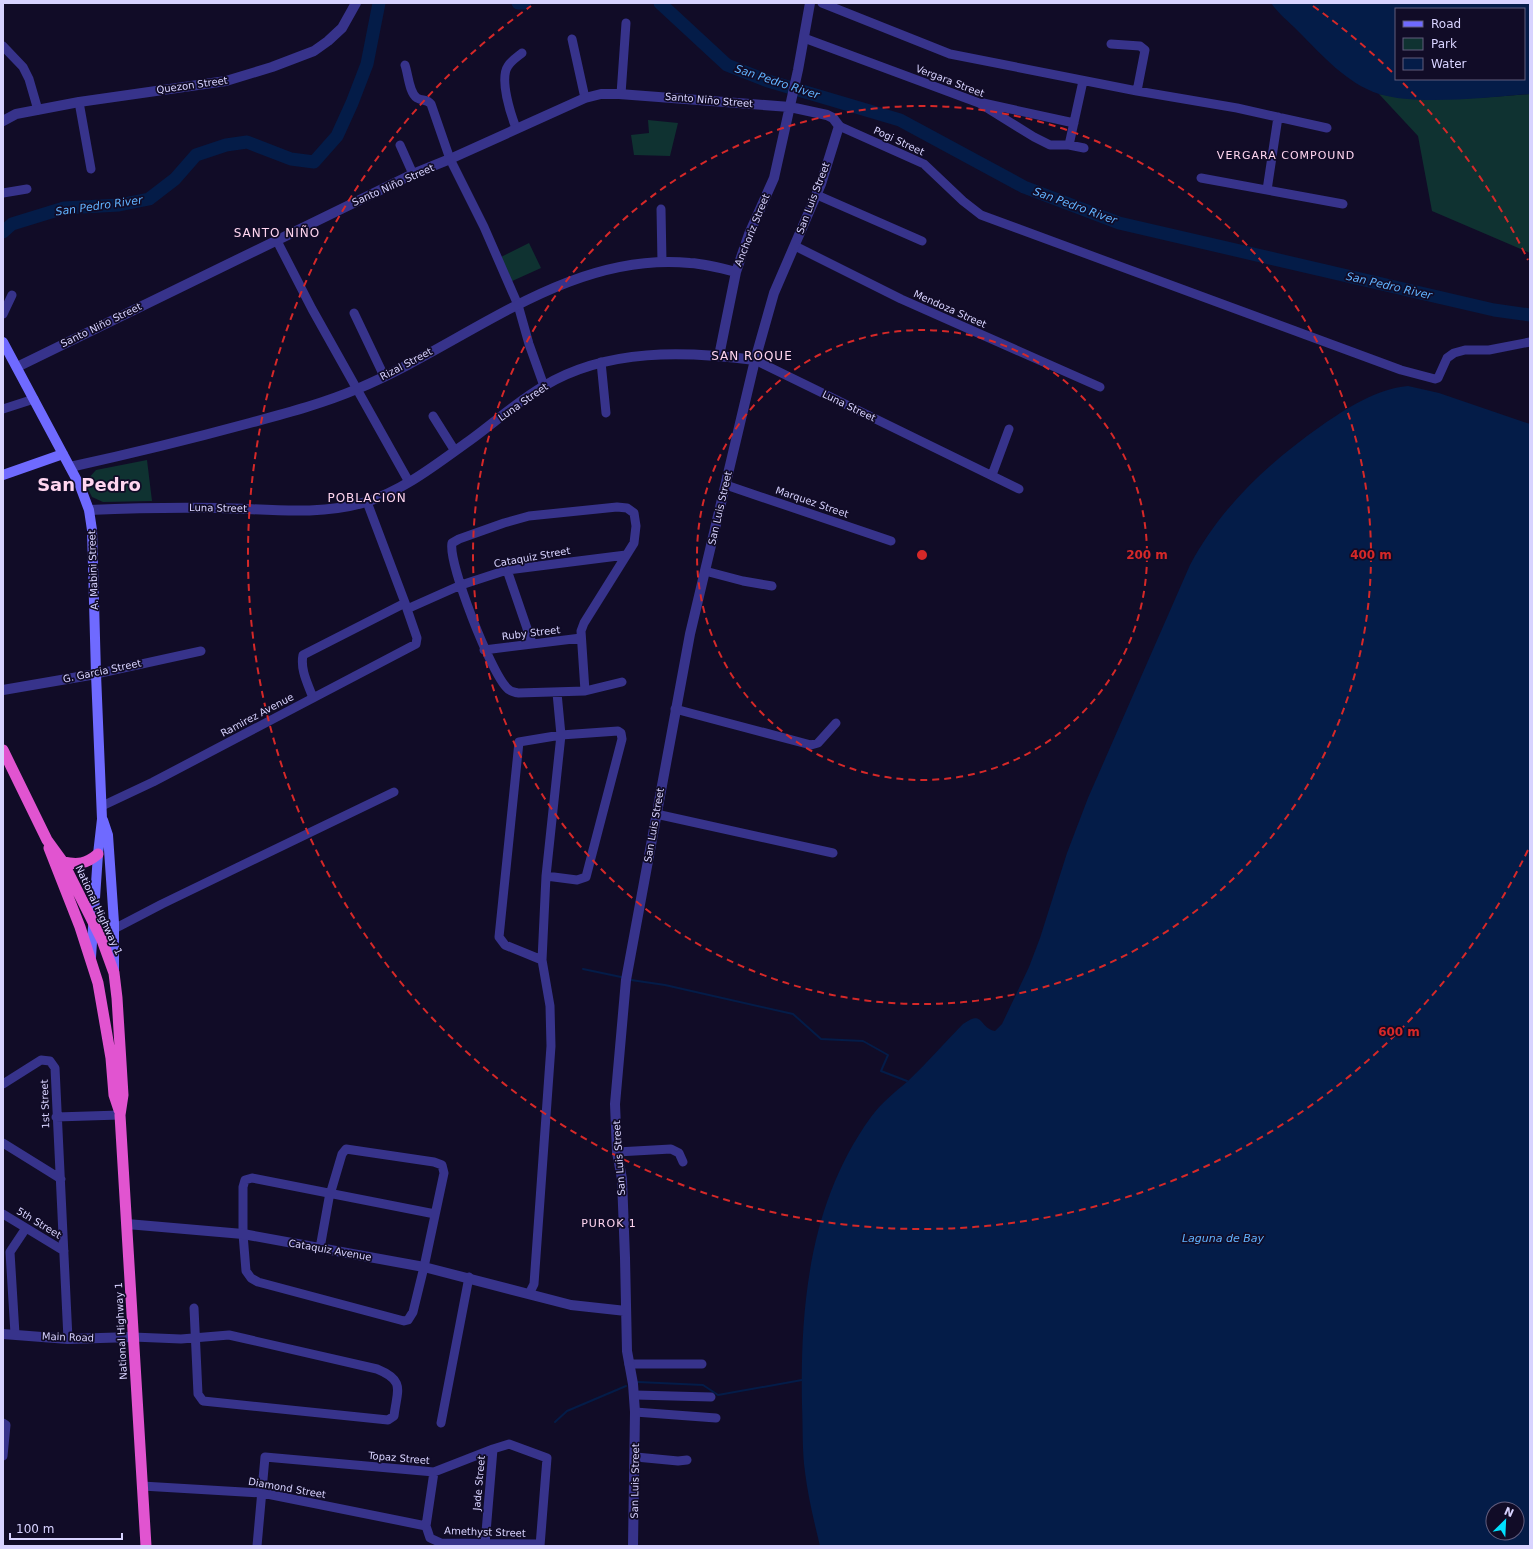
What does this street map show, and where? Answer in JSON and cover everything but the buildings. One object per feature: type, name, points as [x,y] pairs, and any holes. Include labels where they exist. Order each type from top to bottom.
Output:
[{"type":"highway","name":"National Highway 1","points":[[3,750],[47,840],[63,862],[94,923],[114,973],[119,1013],[123,1095],[120,1115],[146,1546]]},
{"type":"highway","name":"National Highway 1","points":[[47,840],[52,859],[91,958],[104,1012],[114,1095],[120,1115]]},
{"type":"highway","points":[[63,862],[82,864],[98,854]]},
{"type":"main road","name":"A. Mabini Street","points":[[3,342],[70,467],[88,510],[92,530],[102,819],[98,854],[91,958]]},
{"type":"main road","points":[[3,475],[63,454]]},
{"type":"main road","name":"A. Mabini Street","points":[[102,819],[108,835],[114,929],[114,973]]},
{"type":"street","name":"Quezon Street","points":[[3,121],[16,114],[79,102],[226,81],[272,68],[314,52],[342,28],[356,3]]},
{"type":"street","name":"Anchoriz Street","points":[[719,356],[736,272],[749,234],[774,178],[798,70],[810,3]]},
{"type":"street","points":[[822,3],[950,54],[1278,117],[1327,128]]},
{"type":"street","points":[[621,94],[626,23]]},
{"type":"street","name":"Vergara Street","points":[[804,38],[979,103],[1042,142],[1050,145],[1069,145],[1084,148]]},
{"type":"street","points":[[572,39],[585,98]]},
{"type":"street","points":[[1111,44],[1140,46],[1145,50],[1137,91]]},
{"type":"street","points":[[3,46],[23,67],[29,79],[38,110]]},
{"type":"street","points":[[516,128],[506,95],[506,73],[508,66],[522,53]]},
{"type":"street","points":[[405,65],[415,97],[429,101],[431,104],[450,159],[484,227],[518,305],[529,344],[544,386]]},
{"type":"street","points":[[1069,145],[1083,80]]},
{"type":"street","name":"Santo Niño Street","points":[[17,367],[276,239],[413,174],[450,159],[585,98],[601,94],[621,94],[791,103],[827,115],[833,118],[839,126]]},
{"type":"street","points":[[79,102],[91,168]]},
{"type":"street","points":[[979,103],[1074,123]]},
{"type":"street","points":[[1267,190],[1278,117]]},
{"type":"street","name":"San Luis Street","points":[[634,1546],[636,1457],[635,1395],[629,1364],[622,1179],[617,1152],[615,1104],[626,980],[675,709],[705,571],[755,360],[774,294],[817,195],[839,126]]},
{"type":"street","name":"Pogi Street","points":[[839,126],[924,164],[963,201],[981,215],[1401,370],[1435,379],[1438,378],[1447,358],[1454,353],[1465,350],[1489,350],[1530,342]]},
{"type":"street","points":[[400,145],[413,174]]},
{"type":"street","points":[[1201,178],[1343,204]]},
{"type":"street","points":[[3,193],[27,189]]},
{"type":"street","points":[[817,195],[922,241]]},
{"type":"street","points":[[661,209],[662,262]]},
{"type":"street","points":[[276,239],[312,309],[409,482]]},
{"type":"street","name":"Mendoza Street","points":[[794,246],[901,299],[1100,387]]},
{"type":"street","name":"Rizal Street","points":[[70,467],[160,448],[280,415],[357,389],[518,305],[573,279],[594,272],[642,263],[662,262],[691,263],[736,272]]},
{"type":"street","points":[[3,314],[12,295]]},
{"type":"street","points":[[354,313],[384,376]]},
{"type":"street","name":"Luna Street","points":[[88,510],[175,507],[311,510],[340,508],[367,502],[409,482],[455,451],[544,386],[578,369],[601,362],[626,357],[670,354],[719,356],[755,360],[1020,489]]},
{"type":"street","points":[[601,362],[606,413]]},
{"type":"street","points":[[3,409],[34,400]]},
{"type":"street","points":[[434,416],[455,451]]},
{"type":"street","points":[[992,475],[1009,428]]},
{"type":"street","name":"Marquez Street","points":[[726,485],[891,541]]},
{"type":"street","points":[[367,502],[406,606]]},
{"type":"street","points":[[585,691],[581,638],[584,623],[634,543],[636,526],[634,513],[627,508],[617,507],[529,516],[504,523],[459,539],[452,543],[452,550],[461,585],[484,650],[504,684],[510,691],[518,693],[585,691],[622,682]]},
{"type":"street","name":"Cataquiz Street","points":[[313,698],[306,680],[302,662],[303,655],[406,606],[461,585],[507,570],[626,555]]},
{"type":"street","points":[[507,570],[532,643]]},
{"type":"street","points":[[705,571],[743,582],[772,586]]},
{"type":"street","name":"Ramirez Avenue","points":[[102,806],[153,782],[416,644],[417,638],[406,606]]},
{"type":"street","name":"Ruby Street","points":[[484,650],[581,638]]},
{"type":"street","name":"G. Garcia Street","points":[[3,690],[96,674],[201,651]]},
{"type":"street","points":[[529,1294],[534,1284],[551,1046],[550,1006],[542,960],[546,876],[561,735],[557,693]]},
{"type":"street","points":[[675,709],[811,745],[818,743],[836,723]]},
{"type":"street","points":[[542,960],[505,945],[500,940],[499,932],[519,742],[561,735],[614,730],[621,732],[622,739],[586,877],[577,880],[546,876]]},
{"type":"street","points":[[114,929],[162,904],[394,792]]},
{"type":"street","points":[[656,814],[833,853]]},
{"type":"street","name":"1st Street","points":[[3,1084],[40,1060],[50,1061],[55,1068],[56,1117],[68,1339]]},
{"type":"street","points":[[56,1117],[120,1115]]},
{"type":"street","points":[[3,1143],[60,1179]]},
{"type":"street","points":[[320,1248],[330,1193],[342,1154],[346,1149],[434,1162],[442,1165],[444,1173],[424,1267],[413,1312],[408,1320],[399,1320],[254,1280],[246,1271],[242,1234],[243,1187],[245,1180],[249,1178],[330,1193],[435,1214]]},
{"type":"street","points":[[617,1152],[671,1149],[679,1153],[683,1162]]},
{"type":"street","name":"5th Street","points":[[3,1214],[64,1251]]},
{"type":"street","name":"Cataquiz Avenue","points":[[127,1224],[242,1234],[424,1267],[469,1277],[571,1305],[626,1311]]},
{"type":"street","points":[[15,1334],[10,1252],[26,1228]]},
{"type":"street","points":[[441,1423],[469,1277]]},
{"type":"street","points":[[133,1337],[181,1339],[196,1337],[229,1335],[347,1362],[388,1374],[394,1377],[397,1384],[394,1416],[388,1420],[203,1401],[198,1394],[196,1337],[194,1308]]},
{"type":"street","name":"Main Road","points":[[3,1334],[68,1339],[133,1337]]},
{"type":"street","points":[[629,1364],[702,1364]]},
{"type":"street","points":[[635,1395],[710,1398]]},
{"type":"street","points":[[635,1412],[716,1418]]},
{"type":"street","points":[[3,1423],[6,1426],[3,1456]]},
{"type":"street","name":"Topaz Street","points":[[262,1493],[266,1457],[434,1472],[509,1444],[547,1458],[540,1545]]},
{"type":"street","name":"Jade Street","points":[[485,1544],[493,1449]]},
{"type":"street","points":[[636,1457],[678,1461],[687,1460]]},
{"type":"street","points":[[426,1526],[434,1472]]},
{"type":"street","name":"Diamond Street","points":[[142,1486],[262,1493],[426,1526]]},
{"type":"street","points":[[259,1546],[262,1493]]},
{"type":"street","name":"Amethyst Street","points":[[426,1526],[430,1538],[441,1542],[540,1545]]},
{"type":"green space","points":[[1379,94],[1398,97],[1454,99],[1530,94],[1530,253],[1432,211],[1418,136]]},
{"type":"green space","points":[[648,120],[678,123],[670,156],[634,155],[631,135],[649,133]]},
{"type":"green space","points":[[529,243],[541,268],[510,282],[499,258]]},
{"type":"green space","points":[[147,460],[152,501],[103,502],[92,497],[88,489],[87,480],[96,470]]},
{"type":"water","points":[[1271,3],[1530,3],[1530,94],[1454,100],[1433,100],[1395,98],[1379,94],[1345,76],[1280,14]]},
{"type":"water","name":"Laguna de Bay","points":[[1408,386],[1439,393],[1530,424],[1530,1546],[820,1546],[811,1509],[803,1455],[803,1329],[813,1255],[822,1218],[834,1183],[850,1149],[879,1107],[908,1081],[963,1024],[974,1018],[980,1020],[990,1029],[995,1031],[1002,1024],[1029,967],[1040,938],[1067,853],[1088,798],[1190,565],[1216,524],[1264,471],[1301,441],[1331,419],[1362,400],[1385,391]]},
{"type":"waterway","name":"San Pedro River","points":[[3,232],[12,224],[64,208],[119,205],[149,199],[175,179],[196,155],[226,145],[247,142],[291,159],[314,162],[337,136],[352,103],[367,64],[379,3]]},
{"type":"waterway","name":"San Pedro River","points":[[518,3],[525,3]]},
{"type":"waterway","name":"San Pedro River","points":[[660,3],[727,65],[768,81],[900,120],[1024,187],[1119,223],[1494,310],[1530,315]]},
{"type":"waterway","points":[[583,969],[621,977]]},
{"type":"waterway","points":[[631,980],[665,985],[793,1014],[821,1039],[863,1041],[888,1055],[881,1071],[907,1081]]},
{"type":"waterway","points":[[638,1382],[703,1385],[718,1395],[802,1380]]},
{"type":"waterway","points":[[555,1422],[567,1411],[626,1386]]},
{"type":"district","name":"VERGARA COMPOUND","points":[[1286,155]]},
{"type":"district","name":"SANTO NIÑO","points":[[277,233]]},
{"type":"district","name":"SAN ROQUE","points":[[752,356]]},
{"type":"district","name":"San Pedro","points":[[89,484]]},
{"type":"district","name":"POBLACION","points":[[367,498]]},
{"type":"district","name":"PUROK 1","points":[[609,1223]]}]
